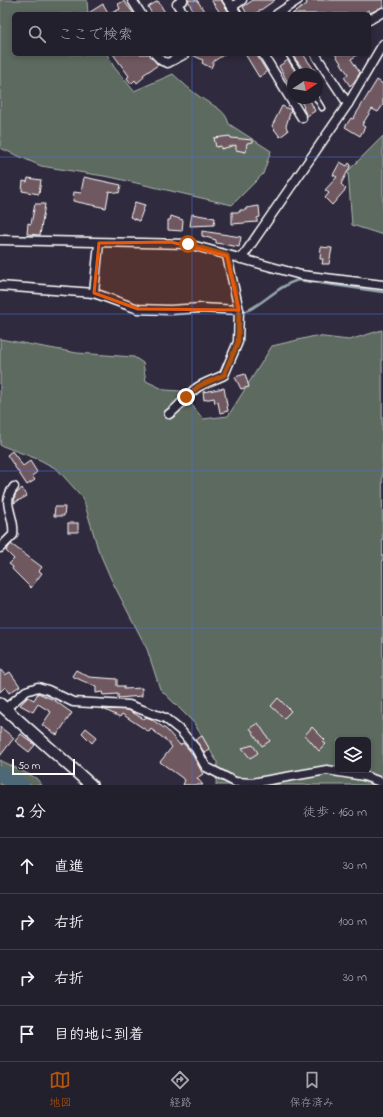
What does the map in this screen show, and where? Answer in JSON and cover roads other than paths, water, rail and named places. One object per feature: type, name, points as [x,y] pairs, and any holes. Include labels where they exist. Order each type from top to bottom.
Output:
[{"type":"main road","points":[[3,707],[89,784]]},
{"type":"street","points":[[132,0],[140,12]]},
{"type":"street","points":[[183,0],[177,4],[183,12]]},
{"type":"street","points":[[232,7],[242,0]]},
{"type":"street","points":[[282,12],[298,0]]},
{"type":"street","points":[[371,19],[383,12]]},
{"type":"street","points":[[241,259],[348,104],[383,44]]},
{"type":"street","points":[[157,56],[162,61],[168,63],[181,56]]},
{"type":"street","points":[[264,56],[302,118]]},
{"type":"street","points":[[315,56],[348,104]]},
{"type":"street","points":[[0,240],[99,243],[158,242],[188,244],[227,256],[301,275],[383,285]]},
{"type":"street","points":[[94,293],[99,243]]},
{"type":"street","points":[[169,414],[176,410],[186,397],[199,386],[224,375],[238,342],[239,310],[227,256]]},
{"type":"street","points":[[0,286],[94,293],[138,309],[207,308],[239,310]]},
{"type":"street","points":[[0,548],[13,535],[6,496],[14,487]]},
{"type":"street","points":[[3,707],[26,691],[38,687],[73,702],[128,705],[165,718],[181,731],[196,749],[206,767],[235,782],[252,783],[327,770],[364,776],[383,784]]},
{"type":"lane","points":[[289,56],[297,68]]},
{"type":"lane","points":[[320,104],[322,108]]},
{"type":"waterway","points":[[222,313],[234,314],[244,312],[253,308],[288,284],[298,280],[383,292]]},
{"type":"waterway","points":[[85,296],[103,300]]},
{"type":"waterway","points":[[144,313],[157,313]]},
{"type":"waterway","points":[[0,774],[21,785]]}]
